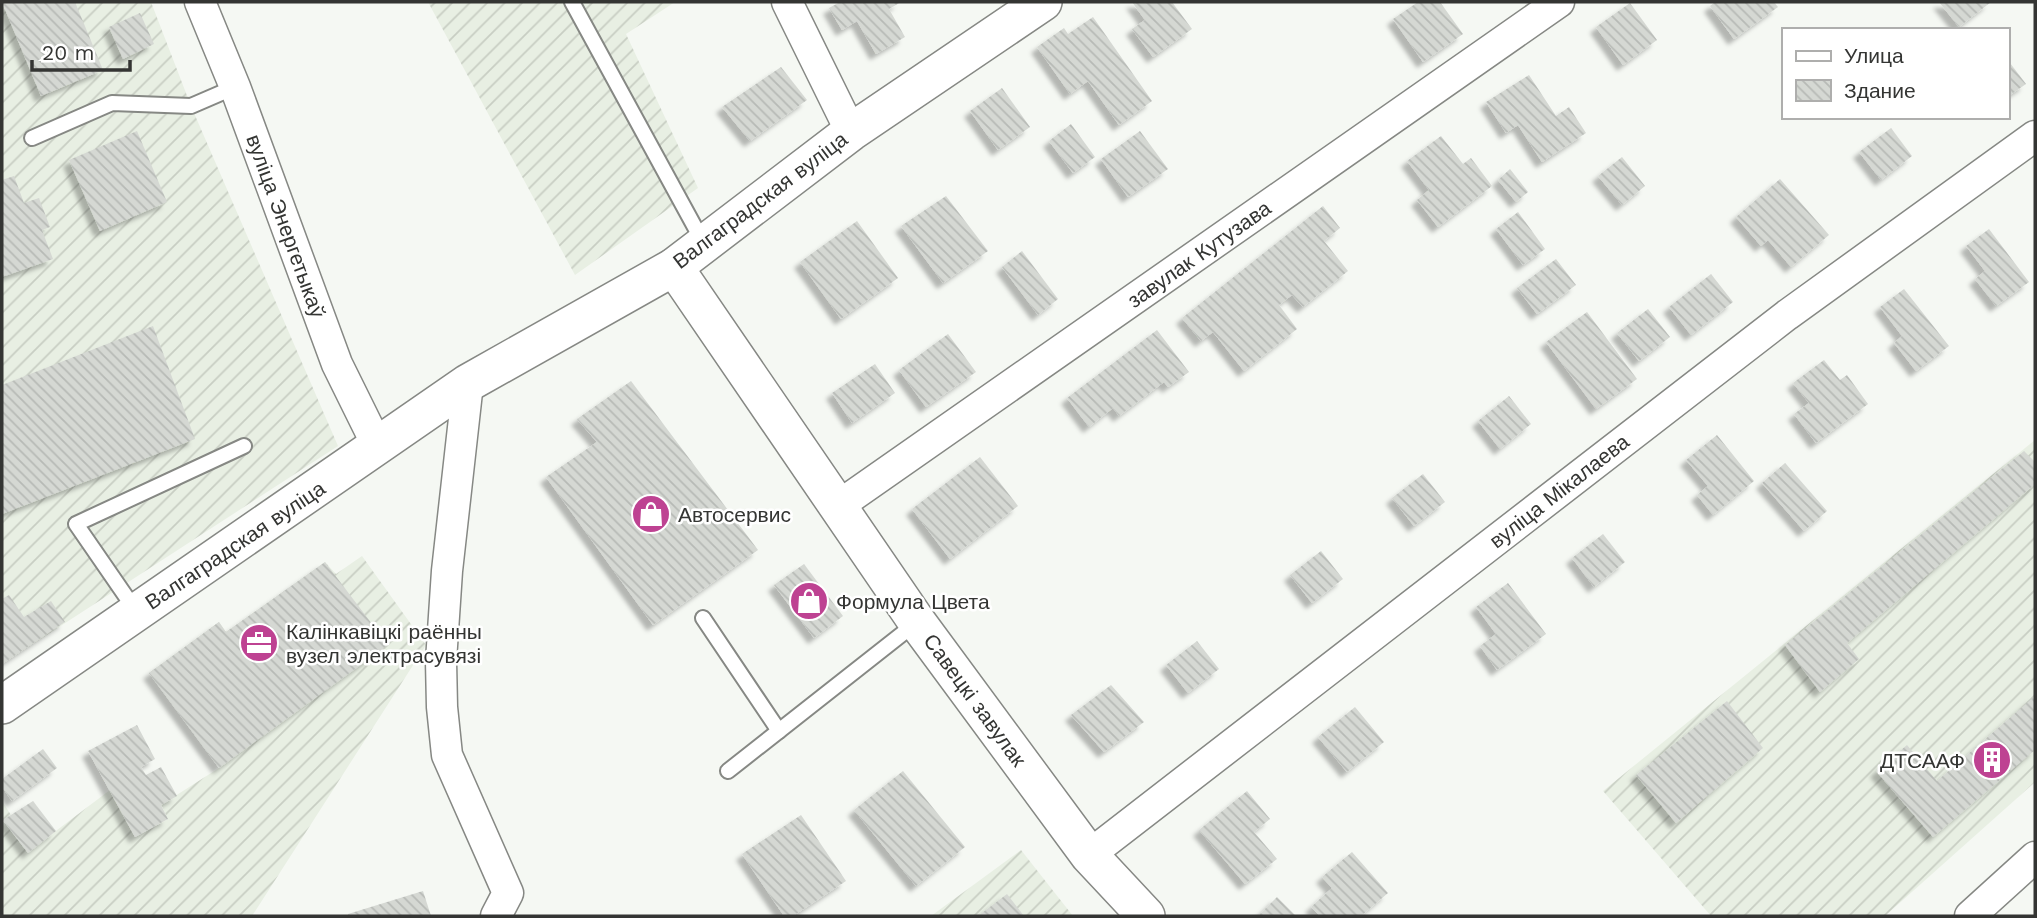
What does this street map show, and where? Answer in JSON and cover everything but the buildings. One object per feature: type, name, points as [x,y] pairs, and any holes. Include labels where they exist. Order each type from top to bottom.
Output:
[{"type":"street","name":"вуліца Энергетыкаў","points":[[200,2],[235,87],[337,364],[378,447]]},
{"type":"street","points":[[787,2],[851,132]]},
{"type":"street","name":"Валгаградская вуліца","points":[[2,705],[468,383],[674,267],[851,132],[1043,2]]},
{"type":"street","name":"завулак Кутузава","points":[[838,506],[1559,2]]},
{"type":"street","name":"вуліца Мікалаева","points":[[1089,855],[1787,315],[2035,136]]},
{"type":"street","name":"Савецкі завулак","points":[[674,267],[917,622],[1089,855],[1146,916]]},
{"type":"street","points":[[468,383],[447,570],[440,661],[442,707],[447,755],[508,893],[496,916]]},
{"type":"street","points":[[1970,916],[2035,857]]},
{"type":"lane","points":[[572,2],[704,243]]},
{"type":"lane","points":[[32,138],[112,103],[191,106],[235,87]]},
{"type":"lane","points":[[137,612],[76,524],[244,446]]},
{"type":"lane","points":[[703,618],[779,731]]},
{"type":"lane","points":[[728,771],[917,622]]},
{"type":"shaded area","points":[[2,2],[151,2],[191,106],[338,446],[2,664]]},
{"type":"shaded area","points":[[428,2],[675,2],[626,34],[698,188],[575,275]]},
{"type":"shaded area","points":[[2035,440],[2035,782],[1885,916],[1711,916],[1603,791]]},
{"type":"shaded area","points":[[362,556],[426,645],[252,916],[2,916],[2,801],[11,815],[3,821],[28,852],[110,790],[135,837],[168,819],[161,805],[219,768],[149,673],[219,622],[226,632],[325,562],[336,574]]},
{"type":"shaded area","points":[[1021,850],[1073,916],[931,916]]},
{"type":"place","name":"Автосервис","points":[[651,514]]},
{"type":"place","name":"Формула Цвета","points":[[809,601]]},
{"type":"place","name":"Калінкавіцкі раённы вузел электрасувязі","points":[[259,643]]},
{"type":"place","name":"ДТСААФ","points":[[1992,760]]}]
